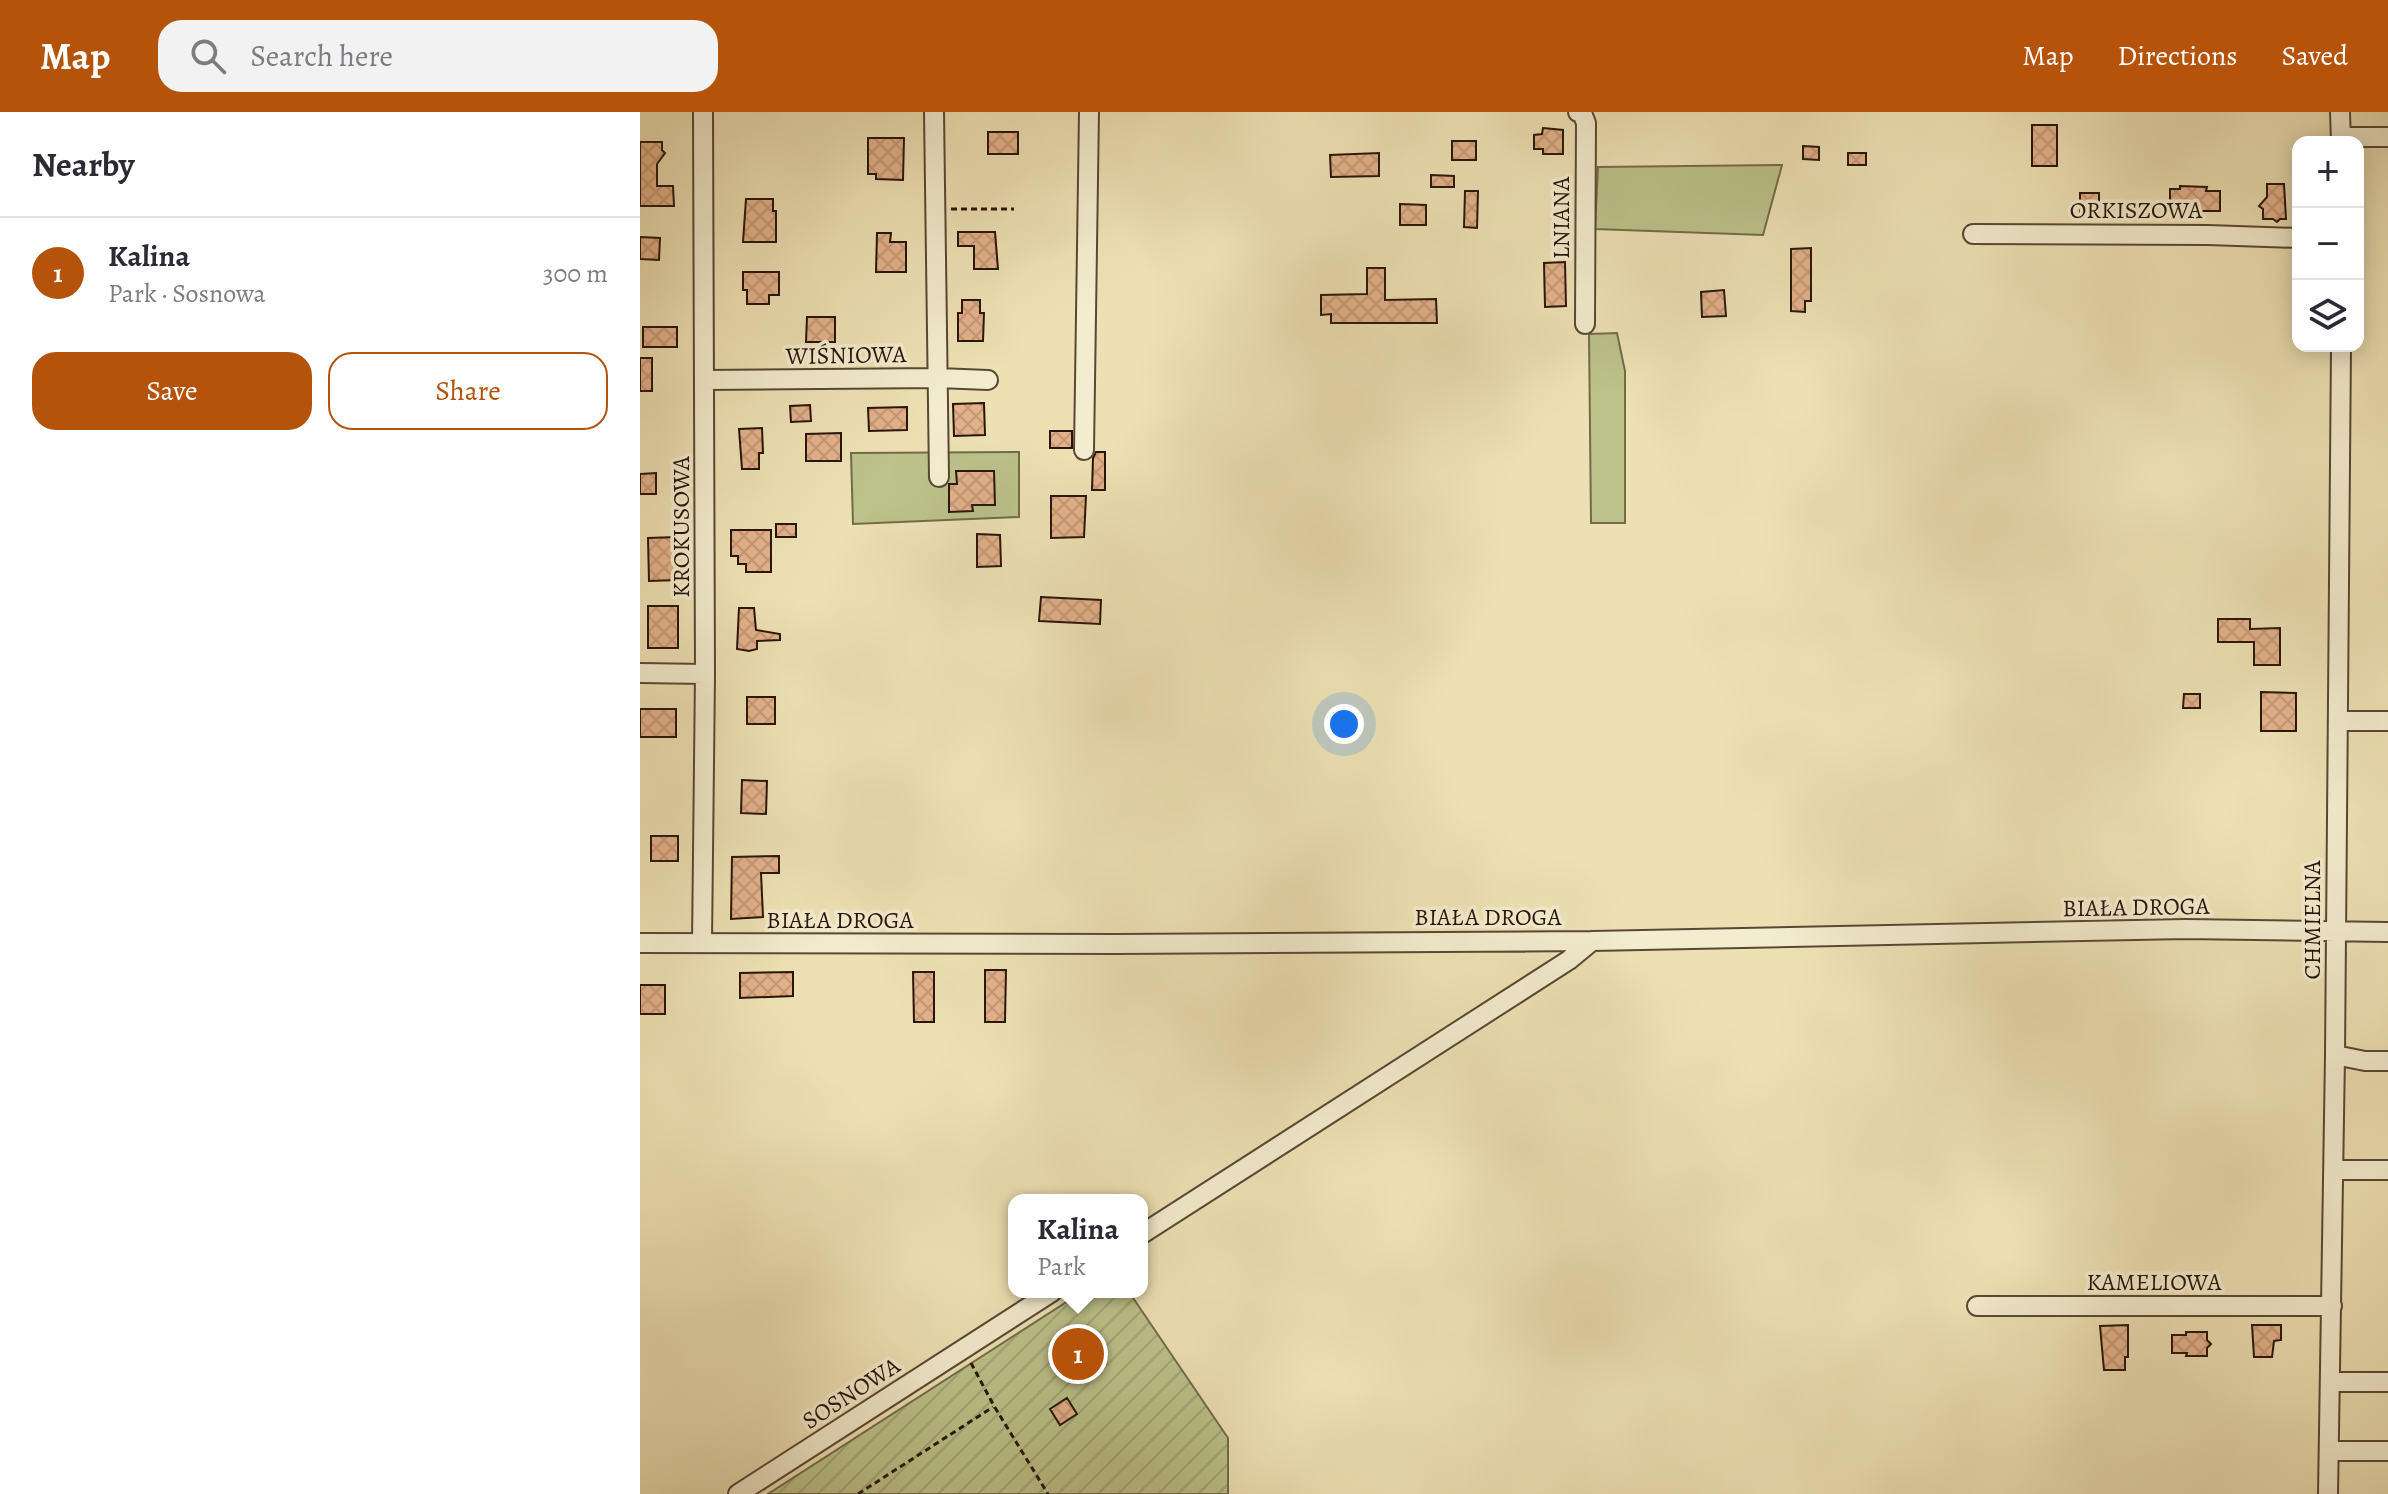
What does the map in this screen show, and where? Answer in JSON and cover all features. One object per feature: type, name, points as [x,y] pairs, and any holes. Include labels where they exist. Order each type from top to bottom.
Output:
[{"type":"street","name":"KROKUSOWA","points":[[702,943],[705,674],[703,112]]},
{"type":"street","points":[[934,112],[939,477]]},
{"type":"street","points":[[1084,450],[1089,112]]},
{"type":"street","name":"LNIANA","points":[[1580,112],[1586,123],[1585,324]]},
{"type":"street","points":[[2340,112],[2341,136]]},
{"type":"street","points":[[2364,138],[2388,137]]},
{"type":"street","name":"ORKISZOWA","points":[[1973,234],[2292,238]]},
{"type":"street","name":"CHMIELNA","points":[[2328,1494],[2341,352]]},
{"type":"street","name":"WIŚNIOWA","points":[[704,380],[988,380]]},
{"type":"street","points":[[640,673],[705,674]]},
{"type":"street","points":[[2338,721],[2388,721]]},
{"type":"street","name":"BIAŁA DROGA","points":[[640,943],[1592,941],[2186,929],[2388,932]]},
{"type":"street","points":[[1148,1230],[1569,960],[1592,941]]},
{"type":"street","points":[[2335,1055],[2365,1061],[2388,1061]]},
{"type":"street","points":[[2334,1170],[2388,1170]]},
{"type":"street","name":"SOSNOWA","points":[[738,1494],[1043,1298]]},
{"type":"street","name":"KAMELIOWA","points":[[1977,1306],[2332,1306]]},
{"type":"street","points":[[2330,1382],[2388,1382]]},
{"type":"street","points":[[2329,1451],[2388,1451]]},
{"type":"path","points":[[935,209],[1014,209]]},
{"type":"path","points":[[964,1349],[994,1406],[1048,1494]]},
{"type":"path","points":[[858,1494],[994,1406]]},
{"type":"green space","points":[[1782,165],[1763,235],[1595,229],[1598,167]]},
{"type":"green space","points":[[1617,333],[1625,371],[1625,523],[1591,523],[1589,334]]},
{"type":"green space","points":[[1019,452],[1019,517],[853,524],[851,453]]},
{"type":"green space","points":[[1073,1298],[1133,1298],[1228,1438],[1228,1494],[768,1494]]},
{"type":"building","points":[[2032,125],[2057,125],[2057,166],[2032,166]]},
{"type":"building","points":[[1543,128],[1563,130],[1563,154],[1543,154],[1543,149],[1534,149],[1534,135],[1542,134]]},
{"type":"building","points":[[988,132],[1018,132],[1018,154],[988,154]]},
{"type":"building","points":[[868,138],[904,138],[903,180],[876,179],[876,174],[868,174]]},
{"type":"building","points":[[1452,141],[1476,141],[1476,160],[1452,160]]},
{"type":"building","points":[[640,142],[662,142],[665,153],[657,164],[657,186],[673,186],[674,206],[640,206]]},
{"type":"building","points":[[1803,146],[1819,147],[1819,160],[1803,159]]},
{"type":"building","points":[[1379,153],[1379,176],[1331,177],[1330,155]]},
{"type":"building","points":[[1848,153],[1866,153],[1866,165],[1848,165]]},
{"type":"building","points":[[1431,175],[1454,176],[1454,187],[1431,187]]},
{"type":"building","points":[[2267,184],[2284,184],[2286,219],[2277,222],[2263,219],[2263,209],[2259,206],[2267,197]]},
{"type":"building","points":[[2180,186],[2220,191],[2220,211],[2202,211],[2202,218],[2180,218],[2180,207],[2170,207],[2170,189],[2180,189]]},
{"type":"building","points":[[1465,191],[1478,191],[1477,228],[1464,227]]},
{"type":"building","points":[[2080,193],[2099,193],[2096,213],[2080,213]]},
{"type":"building","points":[[746,199],[773,199],[776,242],[743,242]]},
{"type":"building","points":[[1400,204],[1426,205],[1426,225],[1400,225]]},
{"type":"building","points":[[958,232],[995,232],[998,269],[974,269],[974,246],[958,246]]},
{"type":"building","points":[[877,233],[891,233],[890,242],[906,242],[906,272],[876,272]]},
{"type":"building","points":[[640,237],[660,238],[659,260],[640,259]]},
{"type":"building","points":[[1811,248],[1811,301],[1805,301],[1805,312],[1791,311],[1791,249]]},
{"type":"building","points":[[1565,262],[1566,306],[1545,307],[1544,263]]},
{"type":"building","points":[[1367,268],[1385,268],[1385,300],[1436,299],[1437,323],[1331,323],[1331,314],[1321,315],[1321,295],[1367,294]]},
{"type":"building","points":[[743,272],[779,272],[779,295],[769,295],[769,304],[747,304]]},
{"type":"building","points":[[1724,290],[1726,316],[1702,317],[1701,292]]},
{"type":"building","points":[[962,300],[980,300],[980,313],[984,313],[983,341],[958,341],[958,313],[962,313]]},
{"type":"building","points":[[807,317],[835,317],[835,342],[806,342]]},
{"type":"building","points":[[643,327],[677,327],[677,347],[643,347]]},
{"type":"building","points":[[640,358],[652,358],[652,391],[640,391]]},
{"type":"building","points":[[984,403],[985,435],[954,436],[953,404]]},
{"type":"building","points":[[810,405],[811,421],[791,422],[790,406]]},
{"type":"building","points":[[907,407],[907,430],[869,431],[868,408]]},
{"type":"building","points":[[762,428],[763,453],[759,453],[759,469],[742,469],[739,429]]},
{"type":"building","points":[[1050,431],[1072,431],[1072,448],[1050,448]]},
{"type":"building","points":[[841,433],[841,461],[806,461],[806,434]]},
{"type":"building","points":[[1096,452],[1105,452],[1105,490],[1092,490]]},
{"type":"building","points":[[956,471],[994,471],[995,505],[972,505],[973,511],[949,512],[949,484],[957,484]]},
{"type":"building","points":[[656,473],[656,494],[640,494],[640,474]]},
{"type":"building","points":[[1051,496],[1086,496],[1084,537],[1051,538]]},
{"type":"building","points":[[776,524],[796,524],[796,537],[776,537]]},
{"type":"building","points":[[731,530],[771,530],[771,572],[746,572],[746,564],[738,564],[738,556],[731,556]]},
{"type":"building","points":[[977,534],[1000,535],[1001,566],[977,567]]},
{"type":"building","points":[[677,537],[678,580],[649,581],[648,538]]},
{"type":"building","points":[[1041,597],[1101,600],[1100,624],[1039,621]]},
{"type":"building","points":[[648,606],[678,606],[678,648],[648,648]]},
{"type":"building","points":[[739,608],[754,608],[756,630],[780,634],[780,640],[757,641],[757,649],[749,651],[737,649]]},
{"type":"building","points":[[2218,619],[2250,619],[2250,629],[2280,628],[2280,665],[2254,665],[2254,642],[2218,642]]},
{"type":"building","points":[[2261,692],[2296,693],[2296,731],[2261,731]]},
{"type":"building","points":[[2184,694],[2200,694],[2200,708],[2183,708]]},
{"type":"building","points":[[747,697],[775,697],[775,724],[747,724]]},
{"type":"building","points":[[640,709],[676,709],[676,737],[640,737]]},
{"type":"building","points":[[742,780],[767,781],[766,814],[741,813]]},
{"type":"building","points":[[651,836],[678,836],[678,861],[651,861]]},
{"type":"building","points":[[779,856],[779,873],[761,873],[763,917],[731,919],[732,857]]},
{"type":"building","points":[[985,970],[1006,970],[1005,1022],[985,1022]]},
{"type":"building","points":[[793,972],[793,996],[740,998],[740,973]]},
{"type":"building","points":[[913,972],[934,972],[934,1022],[914,1022]]},
{"type":"building","points":[[640,985],[665,985],[665,1014],[640,1014]]},
{"type":"building","points":[[2128,1325],[2125,1370],[2104,1370],[2100,1326]]},
{"type":"building","points":[[2252,1325],[2281,1325],[2281,1340],[2274,1341],[2272,1357],[2254,1357]]},
{"type":"building","points":[[2186,1332],[2207,1332],[2207,1340],[2211,1344],[2207,1348],[2207,1356],[2172,1353],[2172,1335],[2186,1335]]},
{"type":"building","points":[[1067,1398],[1077,1414],[1060,1425],[1050,1409]]},
{"type":"place","name":"Kalina","points":[[1078,1354]]}]
